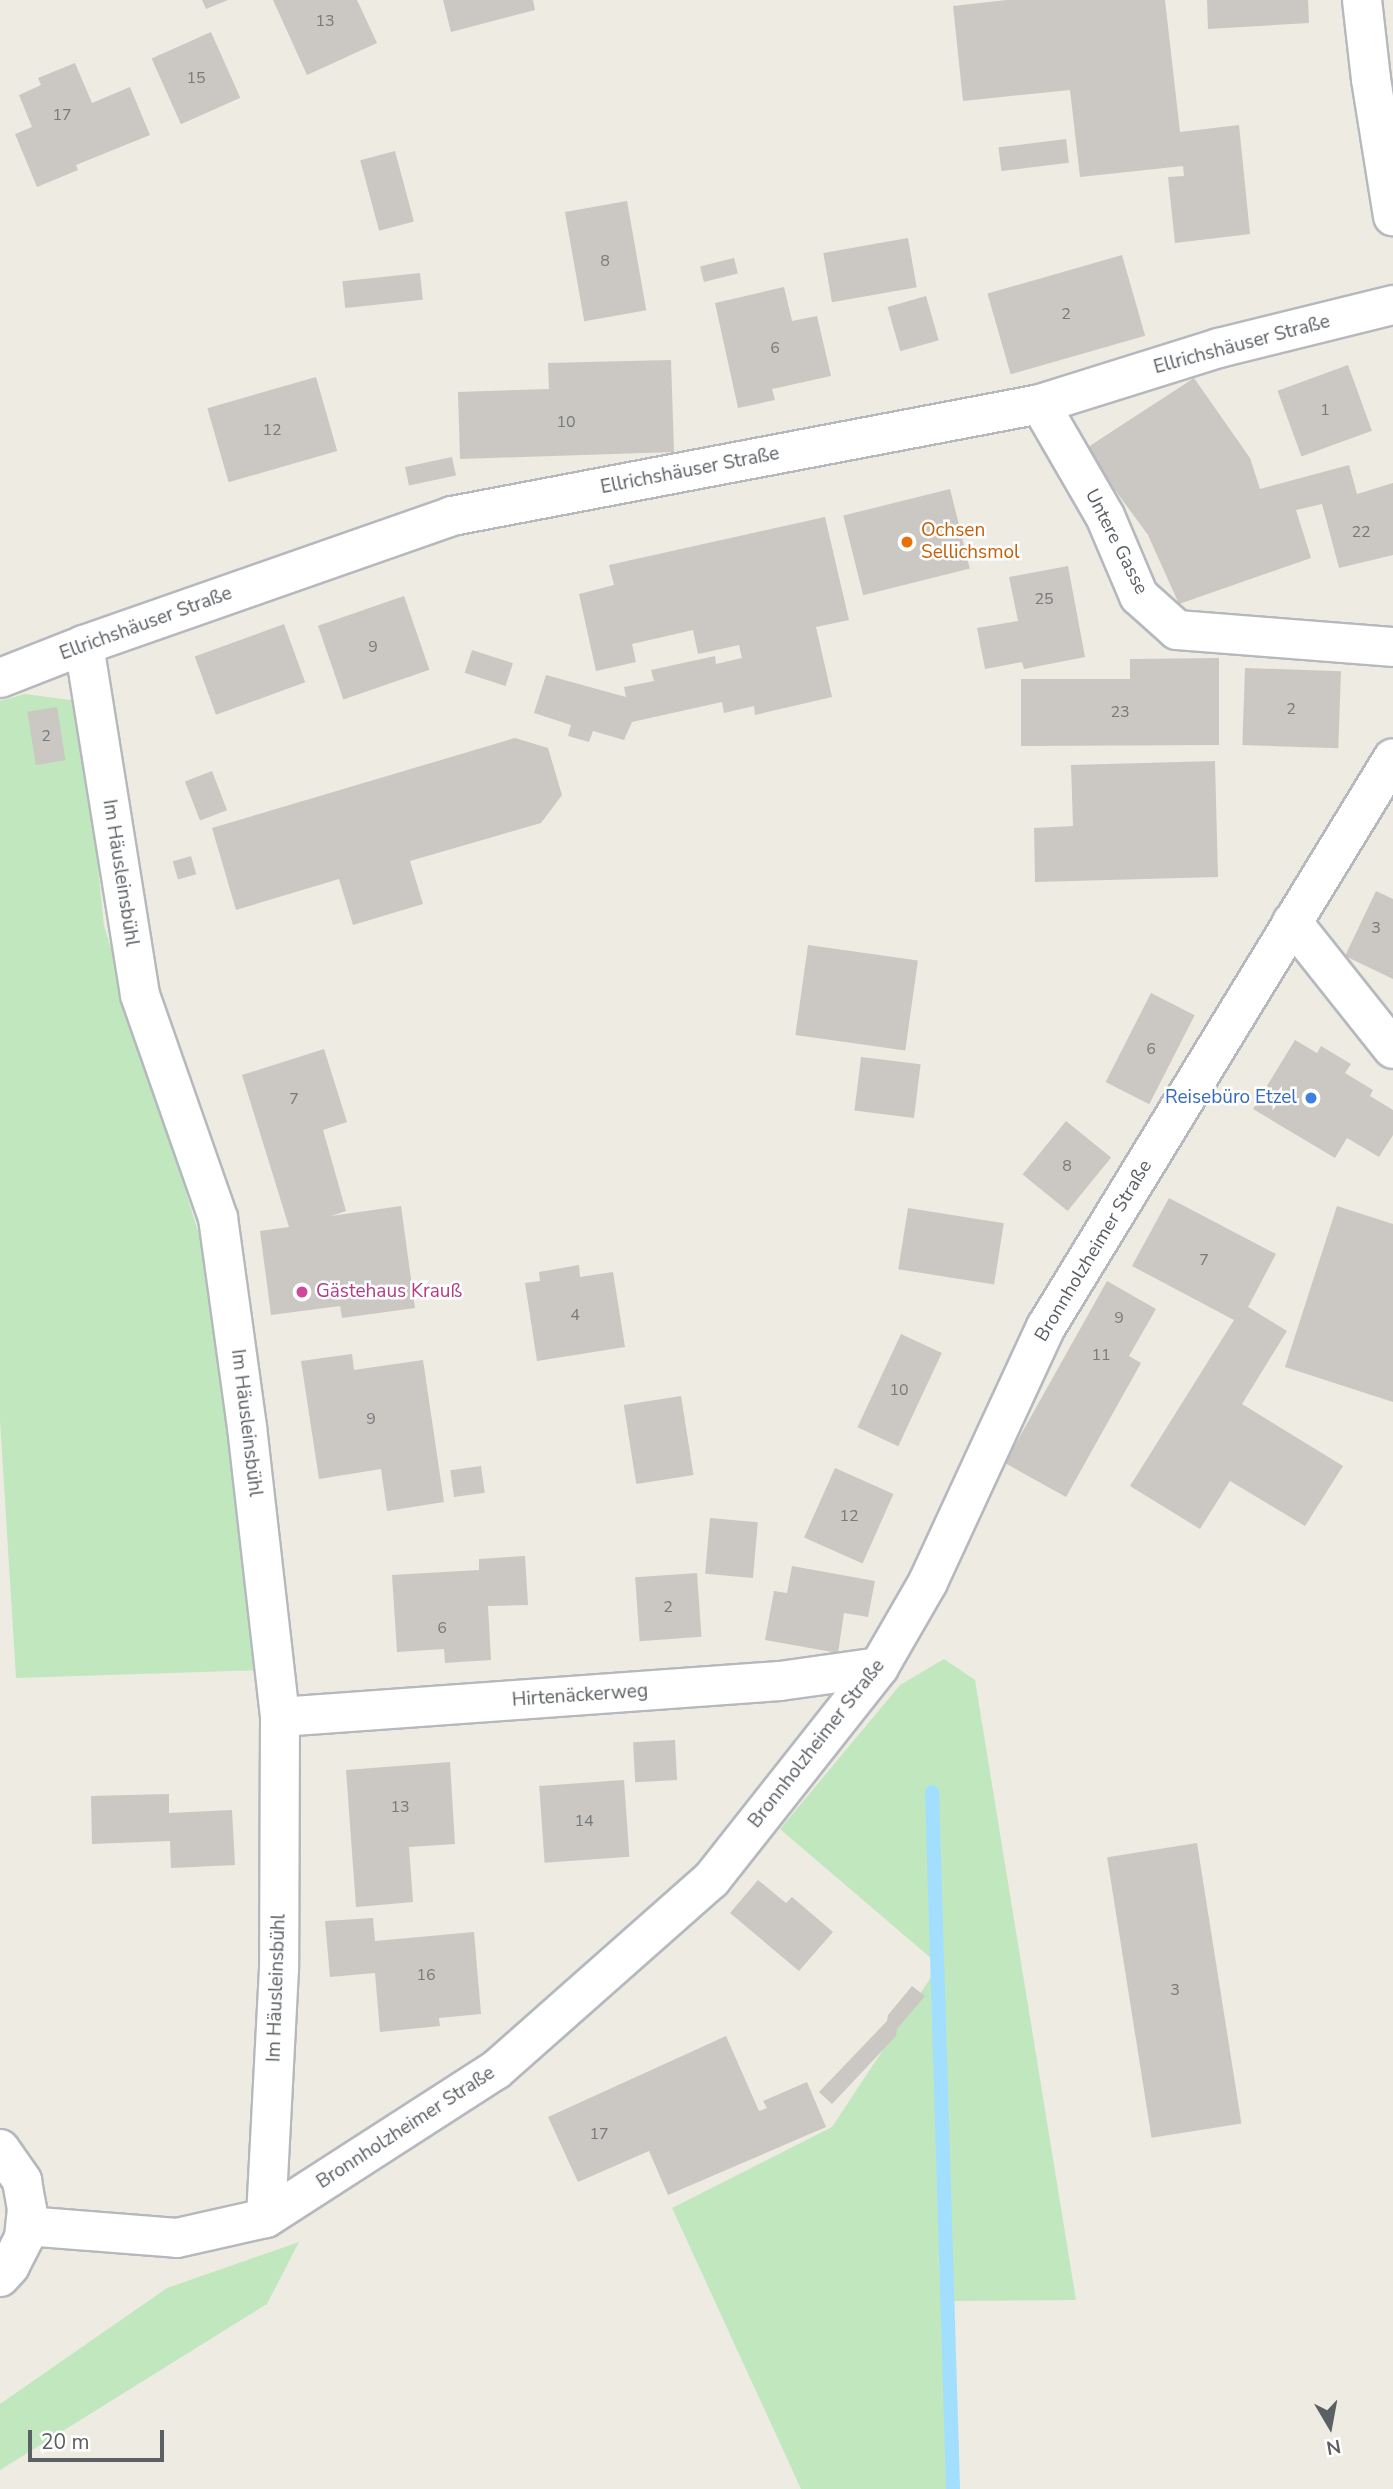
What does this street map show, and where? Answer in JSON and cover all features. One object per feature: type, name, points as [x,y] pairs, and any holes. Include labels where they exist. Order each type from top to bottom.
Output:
[{"type":"street","points":[[1362,0],[1371,79],[1393,216]]},
{"type":"street","name":"Ellrichshäuser Straße","points":[[0,678],[83,645],[452,516],[1040,404],[1219,348],[1393,305]]},
{"type":"street","name":"Untere Gasse","points":[[1040,404],[1105,516],[1139,596],[1177,629],[1393,647]]},
{"type":"street","name":"Im Häusleinsbühl","points":[[83,645],[140,995],[218,1218],[247,1427],[280,1717],[279,1969],[266,2218]]},
{"type":"street","name":"Bronnholzheimer Straße","points":[[26,2226],[125,2236],[177,2238],[266,2218],[496,2070],[711,1880],[879,1667],[928,1582],[1046,1327],[1393,758]]},
{"type":"street","points":[[1293,922],[1393,1049]]},
{"type":"street","name":"Hirtenäckerweg","points":[[280,1717],[780,1681],[879,1667]]},
{"type":"street","points":[[0,2149],[22,2181],[27,2210],[24,2238],[10,2266],[0,2277]]},
{"type":"green space","points":[[25,694],[78,701],[86,747],[104,926],[210,1270],[262,1670],[16,1678],[0,1420],[0,701]]},
{"type":"green space","points":[[944,1659],[975,1680],[1076,2300],[951,2301],[957,2489],[801,2489],[672,2208],[832,2127],[939,1965],[780,1829],[900,1685]]},
{"type":"green space","points":[[299,2242],[267,2304],[0,2470],[0,2404],[167,2288]]},
{"type":"building","points":[[202,0],[228,0],[206,9]]},
{"type":"building","points":[[273,0],[357,0],[377,43],[307,75]]},
{"type":"building","points":[[443,0],[533,0],[535,10],[451,32]]},
{"type":"building","points":[[1007,0],[1165,0],[1180,132],[1239,125],[1250,234],[1175,243],[1168,177],[1184,176],[1183,166],[1080,177],[1070,90],[963,101],[953,6]]},
{"type":"building","points":[[1207,0],[1308,0],[1309,23],[1208,29]]},
{"type":"building","points":[[211,32],[240,98],[181,124],[152,58]]},
{"type":"building","points":[[75,63],[92,103],[130,87],[150,135],[76,165],[78,170],[37,187],[15,134],[32,127],[19,95],[41,85],[38,78]]},
{"type":"building","points":[[1066,139],[1069,163],[1001,171],[999,147]]},
{"type":"building","points":[[395,151],[414,222],[379,231],[360,160]]},
{"type":"building","points":[[627,201],[646,310],[584,321],[565,212]]},
{"type":"building","points":[[908,238],[917,287],[832,302],[823,253]]},
{"type":"building","points":[[1122,255],[1145,336],[1011,374],[987,294]]},
{"type":"building","points":[[734,258],[738,274],[704,282],[700,266]]},
{"type":"building","points":[[420,273],[423,300],[345,308],[342,281]]},
{"type":"building","points":[[784,287],[792,321],[817,316],[831,376],[772,389],[775,400],[738,408],[715,303]]},
{"type":"building","points":[[926,296],[939,340],[900,351],[888,307]]},
{"type":"building","points":[[671,360],[674,452],[460,459],[458,392],[549,389],[548,363]]},
{"type":"building","points":[[1348,365],[1372,431],[1301,456],[1278,391]]},
{"type":"building","points":[[316,377],[337,451],[229,482],[207,408]]},
{"type":"building","points":[[1194,378],[1250,458],[1260,489],[1349,465],[1357,494],[1393,483],[1393,555],[1339,568],[1322,504],[1296,510],[1311,558],[1179,604],[1148,535],[1085,449]]},
{"type":"building","points":[[452,457],[456,476],[409,486],[405,467]]},
{"type":"building","name":"Ochsen Sellichsmol","points":[[950,489],[970,569],[863,595],[843,516]]},
{"type":"building","points":[[825,517],[849,620],[816,627],[832,697],[755,715],[754,706],[724,713],[722,702],[632,722],[624,740],[593,731],[589,742],[568,736],[571,725],[534,713],[546,675],[626,697],[624,687],[654,681],[651,670],[715,656],[716,664],[742,658],[739,645],[698,654],[693,630],[632,644],[636,662],[596,671],[579,594],[614,585],[609,565]]},
{"type":"building","points":[[1068,566],[1085,657],[1024,669],[1022,662],[985,669],[977,628],[1018,621],[1009,577]]},
{"type":"building","points":[[404,596],[429,670],[343,699],[318,626]]},
{"type":"building","points":[[284,624],[305,682],[216,715],[195,656]]},
{"type":"building","points":[[472,650],[513,663],[505,686],[465,673]]},
{"type":"building","points":[[1219,658],[1219,745],[1021,746],[1021,679],[1130,679],[1130,659]]},
{"type":"building","points":[[1245,668],[1341,671],[1338,748],[1242,745]]},
{"type":"building","points":[[57,707],[65,760],[36,765],[27,712]]},
{"type":"building","points":[[515,738],[548,748],[562,795],[541,823],[410,861],[423,904],[353,925],[339,879],[236,910],[212,828]]},
{"type":"building","points":[[1215,761],[1218,877],[1035,882],[1034,828],[1073,826],[1071,765]]},
{"type":"building","points":[[212,771],[227,810],[200,821],[185,781]]},
{"type":"building","points":[[191,856],[196,874],[178,880],[173,861]]},
{"type":"building","points":[[1376,891],[1393,899],[1393,979],[1345,956]]},
{"type":"building","points":[[808,945],[918,960],[905,1051],[795,1035]]},
{"type":"building","points":[[1151,993],[1195,1015],[1149,1104],[1106,1082]]},
{"type":"building","points":[[1295,1040],[1317,1053],[1321,1046],[1351,1064],[1345,1073],[1373,1090],[1370,1096],[1393,1110],[1393,1135],[1379,1157],[1347,1138],[1335,1158],[1253,1109]]},
{"type":"building","points":[[324,1049],[347,1122],[323,1130],[346,1211],[331,1216],[401,1206],[415,1308],[342,1318],[340,1306],[271,1315],[260,1231],[289,1227],[242,1075]]},
{"type":"building","points":[[861,1057],[921,1064],[914,1118],[854,1111]]},
{"type":"building","points":[[1066,1121],[1111,1158],[1068,1211],[1023,1175]]},
{"type":"building","points":[[1169,1198],[1276,1254],[1248,1307],[1287,1331],[1242,1404],[1343,1466],[1305,1526],[1230,1481],[1200,1529],[1130,1486],[1234,1320],[1132,1266]]},
{"type":"building","points":[[1337,1206],[1393,1224],[1393,1402],[1285,1367]]},
{"type":"building","points":[[908,1208],[1004,1223],[994,1284],[898,1269]]},
{"type":"building","points":[[579,1265],[580,1277],[613,1272],[625,1347],[537,1361],[525,1283],[540,1281],[539,1272]]},
{"type":"building","points":[[1107,1281],[1156,1309],[1129,1356],[1141,1363],[1066,1497],[1005,1463]]},
{"type":"building","points":[[901,1334],[942,1353],[898,1446],[857,1427]]},
{"type":"building","points":[[352,1354],[354,1370],[423,1360],[444,1502],[387,1511],[381,1469],[319,1479],[301,1361]]},
{"type":"building","points":[[681,1396],[694,1475],[636,1484],[624,1405]]},
{"type":"building","points":[[481,1466],[485,1493],[454,1497],[450,1470]]},
{"type":"building","points":[[835,1468],[893,1494],[863,1563],[804,1537]]},
{"type":"building","points":[[710,1518],[758,1522],[753,1578],[705,1574]]},
{"type":"building","points":[[525,1556],[528,1605],[488,1606],[491,1660],[445,1663],[444,1649],[397,1652],[392,1575],[479,1570],[479,1559]]},
{"type":"building","points":[[792,1566],[875,1581],[868,1617],[844,1613],[838,1653],[765,1640],[774,1591],[787,1593]]},
{"type":"building","points":[[697,1573],[701,1637],[640,1641],[635,1577]]},
{"type":"building","points":[[675,1740],[677,1780],[635,1782],[633,1742]]},
{"type":"building","points":[[450,1762],[455,1844],[409,1847],[413,1902],[356,1907],[346,1770]]},
{"type":"building","points":[[624,1780],[629,1857],[545,1863],[539,1786]]},
{"type":"building","points":[[169,1794],[169,1813],[232,1810],[235,1865],[171,1868],[170,1841],[92,1844],[91,1796]]},
{"type":"building","points":[[1197,1843],[1241,2124],[1152,2138],[1107,1857]]},
{"type":"building","points":[[758,1880],[786,1903],[792,1897],[833,1932],[799,1971],[730,1913]]},
{"type":"building","points":[[373,1918],[375,1941],[474,1932],[481,2014],[439,2018],[440,2026],[380,2032],[375,1973],[330,1977],[325,1921]]},
{"type":"building","points":[[912,1986],[925,1996],[897,2029],[896,2036],[832,2104],[819,2092],[887,2021],[888,2015]]},
{"type":"building","points":[[726,2036],[759,2111],[767,2108],[763,2101],[807,2082],[826,2127],[668,2195],[649,2151],[578,2182],[548,2117]]},
{"type":"waterway","points":[[932,1792],[953,2489]]},
{"type":"place","name":"Ochsen Sellichsmol","points":[[907,542]]},
{"type":"place","name":"Reisebüro Etzel","points":[[1311,1098]]},
{"type":"place","name":"Gästehaus Krauß","points":[[302,1292]]}]
